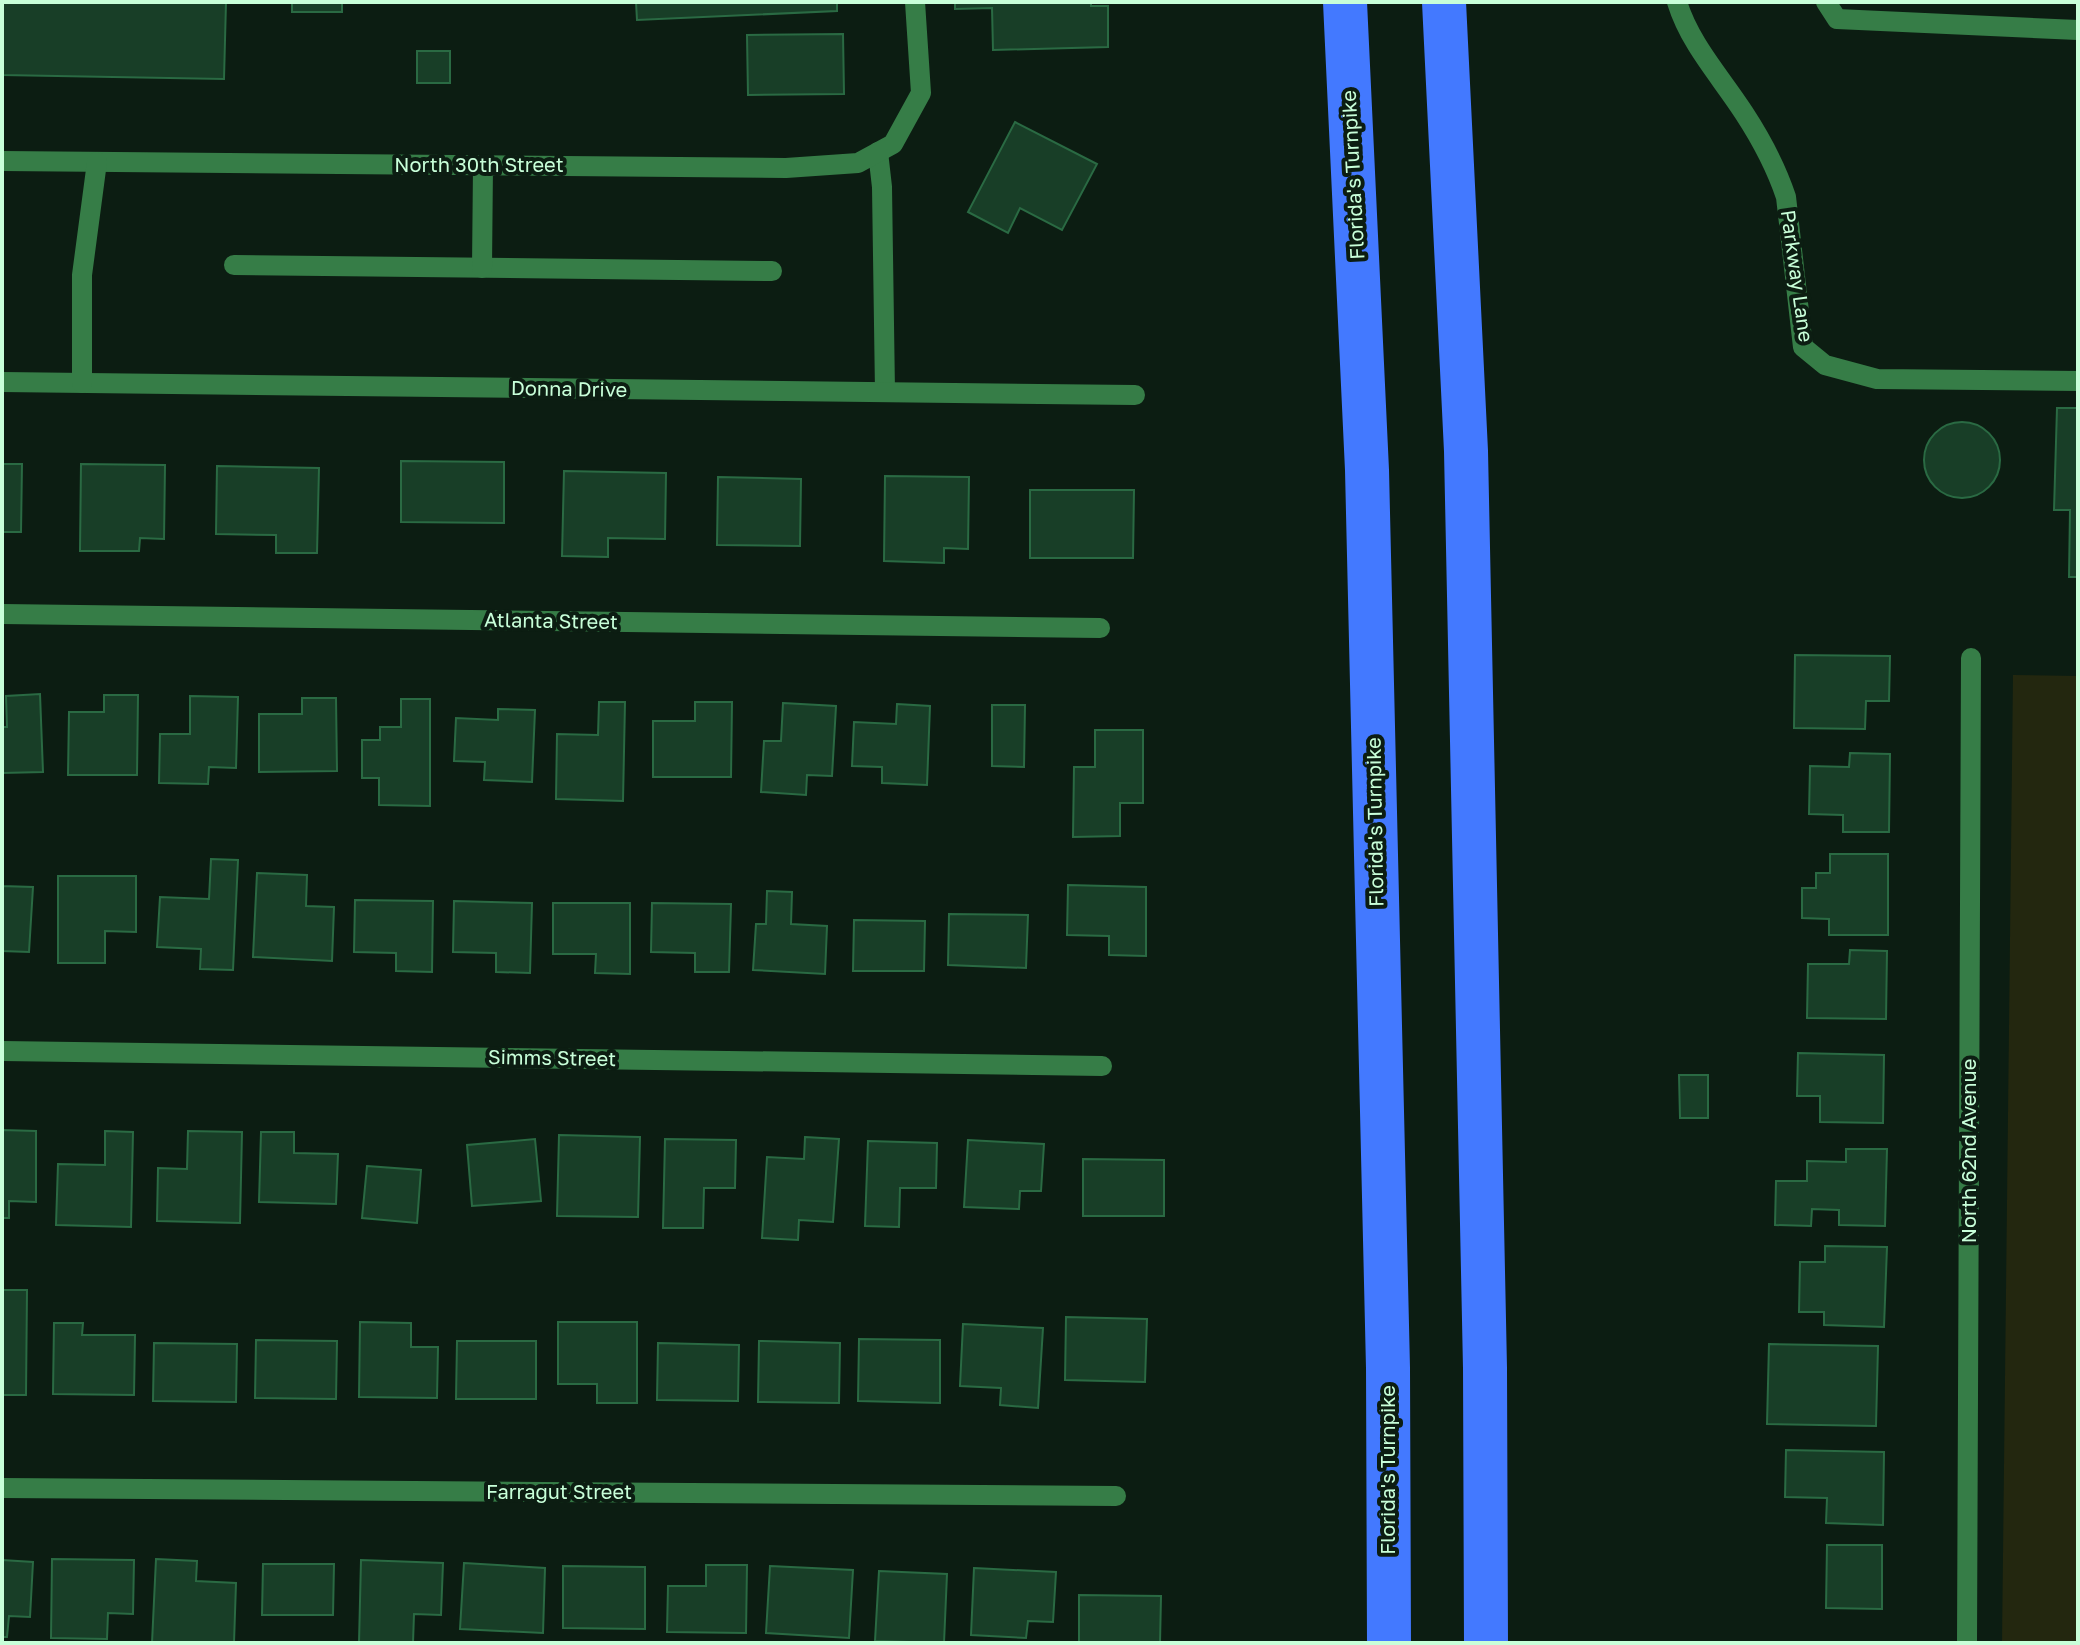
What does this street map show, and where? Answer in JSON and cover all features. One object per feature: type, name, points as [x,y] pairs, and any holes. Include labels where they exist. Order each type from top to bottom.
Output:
[{"type":"highway","name":"Florida's Turnpike","points":[[1345,2],[1367,470],[1388,1368],[1389,1643]]},
{"type":"highway","points":[[1444,2],[1467,467],[1485,1368],[1486,1643]]},
{"type":"street","name":"North 30th Street","points":[[2,161],[786,168],[858,163],[893,144],[921,93],[915,2]]},
{"type":"street","name":"Parkway Lane","points":[[1677,2],[1685,28],[1745,114],[1778,174],[1786,197],[1803,347],[1825,365],[1877,379],[2078,381]]},
{"type":"street","points":[[1826,2],[1837,19],[2078,30]]},
{"type":"street","points":[[878,152],[882,187],[885,392]]},
{"type":"street","points":[[82,383],[82,275],[97,162]]},
{"type":"street","points":[[482,268],[483,166]]},
{"type":"street","points":[[234,265],[772,271]]},
{"type":"street","name":"Donna Drive","points":[[2,382],[1135,395]]},
{"type":"street","name":"Atlanta Street","points":[[2,614],[1100,628]]},
{"type":"street","name":"North 62nd Avenue","points":[[1967,1643],[1971,658]]},
{"type":"street","name":"Simms Street","points":[[2,1051],[1102,1066]]},
{"type":"street","name":"Farragut Street","points":[[2,1488],[1116,1496]]},
{"type":"green space","points":[[2013,675],[2078,676],[2078,1643],[2002,1643]]},
{"type":"building","points":[[2,2],[226,2],[224,79],[2,75]]},
{"type":"building","points":[[292,2],[342,2],[342,12],[292,12]]},
{"type":"building","points":[[636,2],[837,2],[837,11],[637,20]]},
{"type":"building","points":[[955,2],[1091,2],[1091,6],[1108,6],[1108,47],[993,50],[992,8],[955,9]]},
{"type":"building","points":[[843,34],[844,94],[748,95],[747,35]]},
{"type":"building","points":[[417,51],[450,51],[450,83],[417,83]]},
{"type":"building","points":[[1015,122],[1097,164],[1062,230],[1020,208],[1008,233],[968,212]]},
{"type":"building","points":[[2057,408],[2078,408],[2078,577],[2069,577],[2070,510],[2054,510]]},
{"type":"building","points":[[1962,422],[1976,425],[1989,433],[1997,446],[2000,460],[1997,474],[1989,487],[1976,495],[1962,498],[1948,495],[1935,487],[1927,474],[1924,460],[1927,446],[1935,433],[1948,425]]},
{"type":"building","points":[[401,461],[504,462],[504,523],[401,522]]},
{"type":"building","points":[[2,464],[22,464],[21,532],[2,532]]},
{"type":"building","points":[[81,464],[165,465],[164,539],[140,538],[139,551],[80,551]]},
{"type":"building","points":[[217,466],[319,468],[317,553],[276,553],[276,535],[216,534]]},
{"type":"building","points":[[564,471],[666,473],[665,539],[608,538],[608,557],[562,556]]},
{"type":"building","points":[[885,476],[969,477],[968,549],[944,548],[944,563],[884,561]]},
{"type":"building","points":[[718,477],[801,479],[800,546],[717,545]]},
{"type":"building","points":[[1030,490],[1134,490],[1133,558],[1030,558]]},
{"type":"building","points":[[1795,655],[1890,656],[1889,701],[1866,701],[1865,729],[1794,728]]},
{"type":"building","points":[[40,694],[43,772],[2,773],[2,727],[7,727],[6,696]]},
{"type":"building","points":[[104,695],[138,695],[137,775],[68,775],[69,712],[104,712]]},
{"type":"building","points":[[190,696],[238,697],[236,768],[209,767],[208,784],[159,783],[160,734],[190,734]]},
{"type":"building","points":[[302,698],[336,698],[337,771],[259,772],[259,714],[302,714]]},
{"type":"building","points":[[401,699],[430,699],[430,806],[379,805],[379,778],[362,778],[362,740],[380,740],[380,727],[401,727]]},
{"type":"building","points":[[599,702],[625,702],[623,801],[556,799],[557,734],[598,735]]},
{"type":"building","points":[[695,702],[732,702],[731,777],[653,777],[653,721],[695,721]]},
{"type":"building","points":[[783,703],[836,706],[832,776],[807,775],[806,795],[761,792],[764,741],[781,741]]},
{"type":"building","points":[[897,704],[930,706],[927,785],[882,783],[882,767],[852,766],[854,722],[896,724]]},
{"type":"building","points":[[992,705],[1025,705],[1024,767],[992,766]]},
{"type":"building","points":[[498,709],[535,710],[532,782],[484,780],[485,762],[454,761],[456,718],[498,720]]},
{"type":"building","points":[[1095,730],[1143,730],[1143,803],[1120,803],[1120,836],[1073,837],[1074,767],[1095,767]]},
{"type":"building","points":[[1850,753],[1890,754],[1889,832],[1843,832],[1843,815],[1809,814],[1810,766],[1849,767]]},
{"type":"building","points":[[1830,854],[1888,854],[1888,935],[1829,935],[1829,919],[1802,918],[1802,888],[1816,888],[1816,873],[1830,873]]},
{"type":"building","points":[[211,859],[238,860],[233,970],[200,969],[201,949],[157,947],[160,897],[209,899]]},
{"type":"building","points":[[257,873],[307,875],[306,906],[334,907],[332,961],[253,957]]},
{"type":"building","points":[[58,876],[136,876],[136,932],[105,931],[105,963],[58,963]]},
{"type":"building","points":[[1068,885],[1146,887],[1146,956],[1109,955],[1109,936],[1067,935]]},
{"type":"building","points":[[2,886],[33,887],[29,952],[2,951]]},
{"type":"building","points":[[767,891],[792,892],[791,924],[827,926],[825,974],[753,970],[756,924],[766,924]]},
{"type":"building","points":[[355,900],[433,901],[432,972],[396,971],[396,953],[354,952]]},
{"type":"building","points":[[454,901],[532,903],[530,973],[496,972],[496,953],[453,952]]},
{"type":"building","points":[[553,903],[630,903],[630,974],[595,973],[596,954],[553,954]]},
{"type":"building","points":[[652,903],[731,904],[729,972],[695,972],[695,953],[651,952]]},
{"type":"building","points":[[949,914],[1028,915],[1026,968],[948,965]]},
{"type":"building","points":[[854,920],[925,921],[924,971],[853,971]]},
{"type":"building","points":[[1850,950],[1887,951],[1886,1019],[1807,1018],[1808,964],[1849,964]]},
{"type":"building","points":[[1798,1053],[1884,1055],[1883,1123],[1820,1122],[1820,1096],[1797,1096]]},
{"type":"building","points":[[1679,1075],[1708,1075],[1708,1118],[1680,1118]]},
{"type":"building","points":[[2,1130],[36,1131],[36,1202],[9,1201],[9,1218],[2,1218]]},
{"type":"building","points":[[105,1131],[133,1132],[131,1227],[56,1225],[58,1164],[105,1165]]},
{"type":"building","points":[[188,1131],[242,1132],[240,1223],[157,1221],[158,1168],[187,1169]]},
{"type":"building","points":[[261,1132],[294,1132],[294,1153],[338,1154],[336,1204],[259,1202]]},
{"type":"building","points":[[559,1135],[640,1137],[638,1217],[557,1216]]},
{"type":"building","points":[[805,1137],[839,1139],[833,1222],[799,1220],[798,1240],[762,1238],[767,1157],[804,1159]]},
{"type":"building","points":[[535,1139],[541,1201],[472,1206],[467,1145]]},
{"type":"building","points":[[665,1139],[736,1140],[735,1188],[704,1188],[703,1228],[663,1228]]},
{"type":"building","points":[[968,1140],[1044,1144],[1041,1191],[1020,1191],[1019,1209],[964,1207]]},
{"type":"building","points":[[868,1141],[937,1143],[936,1188],[900,1188],[899,1227],[865,1226]]},
{"type":"building","points":[[1846,1149],[1887,1149],[1885,1226],[1839,1225],[1839,1210],[1812,1209],[1811,1226],[1775,1225],[1776,1181],[1807,1181],[1807,1161],[1846,1162]]},
{"type":"building","points":[[1083,1159],[1164,1160],[1164,1216],[1083,1216]]},
{"type":"building","points":[[367,1166],[421,1170],[417,1223],[362,1218]]},
{"type":"building","points":[[1825,1246],[1887,1247],[1884,1327],[1824,1325],[1824,1312],[1799,1312],[1800,1262],[1825,1262]]},
{"type":"building","points":[[2,1290],[27,1290],[26,1395],[2,1395]]},
{"type":"building","points":[[1066,1317],[1147,1319],[1145,1382],[1065,1380]]},
{"type":"building","points":[[360,1322],[411,1323],[411,1347],[438,1347],[437,1398],[359,1397]]},
{"type":"building","points":[[558,1322],[637,1322],[637,1403],[597,1403],[597,1384],[558,1384]]},
{"type":"building","points":[[54,1323],[83,1323],[82,1335],[135,1335],[134,1395],[53,1394]]},
{"type":"building","points":[[963,1324],[1043,1328],[1038,1408],[1000,1405],[1001,1388],[960,1386]]},
{"type":"building","points":[[859,1339],[940,1340],[940,1403],[858,1401]]},
{"type":"building","points":[[256,1340],[337,1341],[336,1399],[255,1398]]},
{"type":"building","points":[[457,1341],[536,1341],[536,1399],[456,1399]]},
{"type":"building","points":[[759,1341],[840,1343],[839,1403],[758,1402]]},
{"type":"building","points":[[154,1343],[237,1344],[236,1402],[153,1401]]},
{"type":"building","points":[[658,1343],[739,1345],[738,1401],[657,1400]]},
{"type":"building","points":[[1769,1344],[1878,1346],[1876,1426],[1767,1424]]},
{"type":"building","points":[[1786,1450],[1884,1452],[1883,1525],[1826,1523],[1827,1498],[1785,1497]]},
{"type":"building","points":[[1827,1545],[1882,1545],[1882,1609],[1826,1608]]},
{"type":"building","points":[[52,1559],[134,1560],[133,1614],[108,1613],[107,1639],[51,1638]]},
{"type":"building","points":[[156,1559],[197,1561],[196,1581],[236,1583],[234,1643],[152,1643]]},
{"type":"building","points":[[2,1560],[33,1562],[30,1617],[9,1616],[7,1637],[2,1637]]},
{"type":"building","points":[[361,1560],[443,1563],[441,1615],[414,1614],[413,1643],[359,1643]]},
{"type":"building","points":[[464,1563],[545,1568],[543,1633],[460,1629]]},
{"type":"building","points":[[263,1564],[334,1564],[333,1615],[262,1615]]},
{"type":"building","points":[[706,1565],[747,1565],[746,1633],[667,1632],[668,1586],[706,1586]]},
{"type":"building","points":[[563,1566],[645,1567],[645,1629],[563,1628]]},
{"type":"building","points":[[770,1566],[853,1570],[849,1638],[766,1633]]},
{"type":"building","points":[[974,1568],[1056,1572],[1053,1622],[1028,1621],[1026,1638],[971,1635]]},
{"type":"building","points":[[879,1571],[947,1574],[944,1643],[875,1641]]},
{"type":"building","points":[[1079,1595],[1161,1596],[1160,1643],[1079,1643]]}]
